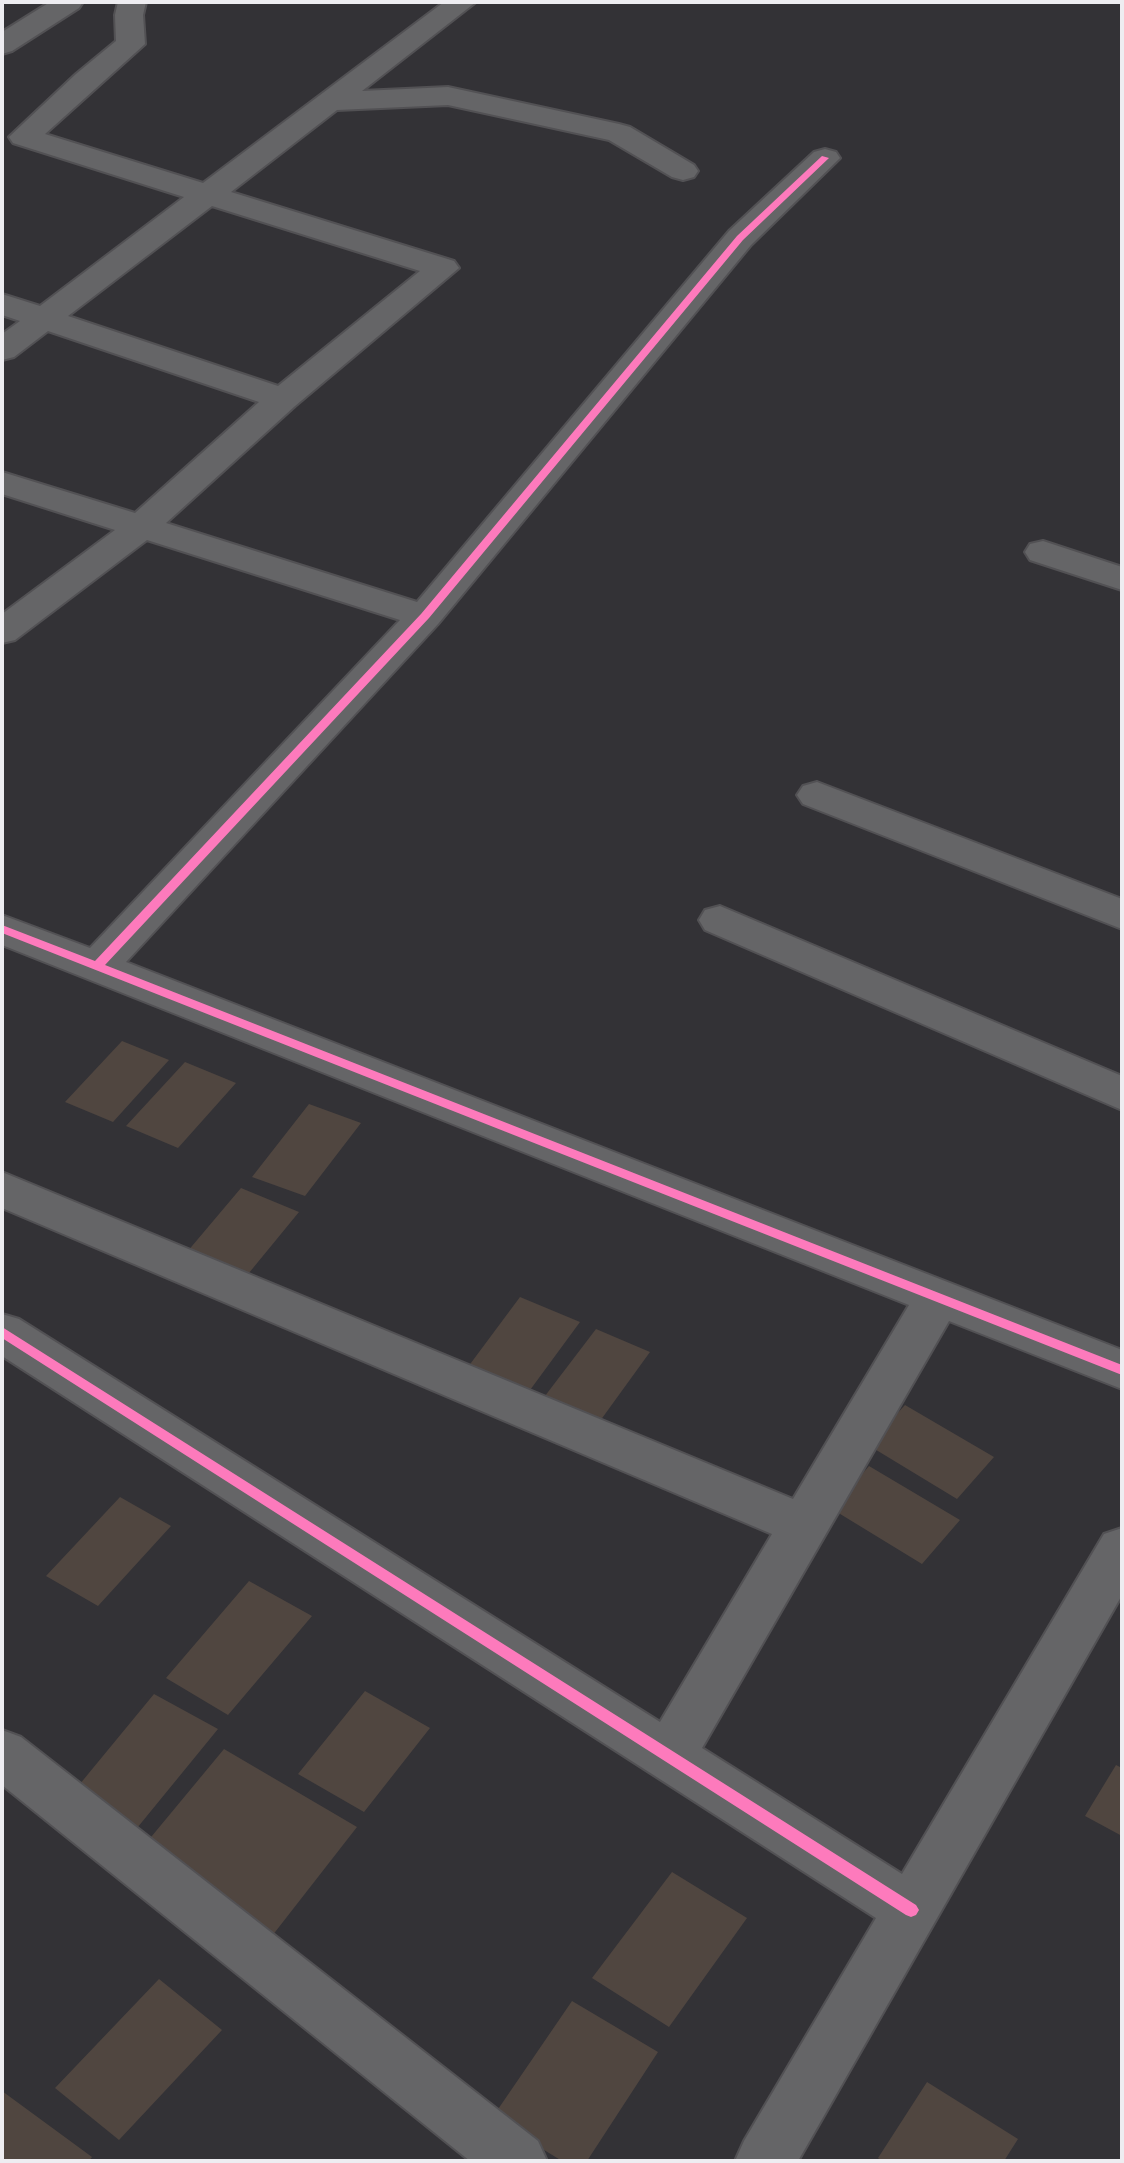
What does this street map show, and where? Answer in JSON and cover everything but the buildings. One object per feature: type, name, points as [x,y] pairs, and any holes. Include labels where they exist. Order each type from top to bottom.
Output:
[{"type":"street","points":[[2,45],[69,2]]},
{"type":"street","points":[[2,632],[140,528],[283,399],[443,268],[24,137],[131,44],[129,15],[132,2]]},
{"type":"street","points":[[2,350],[462,2]]},
{"type":"street","points":[[329,102],[448,96],[619,133],[683,171]]},
{"type":"street","points":[[97,966],[425,616],[740,238],[825,158]]},
{"type":"street","points":[[2,304],[283,399]]},
{"type":"street","points":[[2,483],[425,616]]},
{"type":"street","points":[[1043,552],[1122,579]]},
{"type":"street","points":[[817,795],[1122,915]]},
{"type":"street","points":[[720,920],[1122,1094]]},
{"type":"street","points":[[5,933],[97,966],[1122,1370]]},
{"type":"street","points":[[2,1189],[799,1523]]},
{"type":"street","points":[[669,1755],[939,1296]]},
{"type":"street","points":[[2,1332],[911,1910]]},
{"type":"street","points":[[765,2161],[1122,1549]]},
{"type":"street","points":[[2,1753],[517,2161]]},
{"type":"cycle path","points":[[97,966],[425,616],[740,238],[825,158]]},
{"type":"cycle path","points":[[2,929],[1122,1370]]},
{"type":"cycle path","points":[[2,1332],[911,1910]]}]
